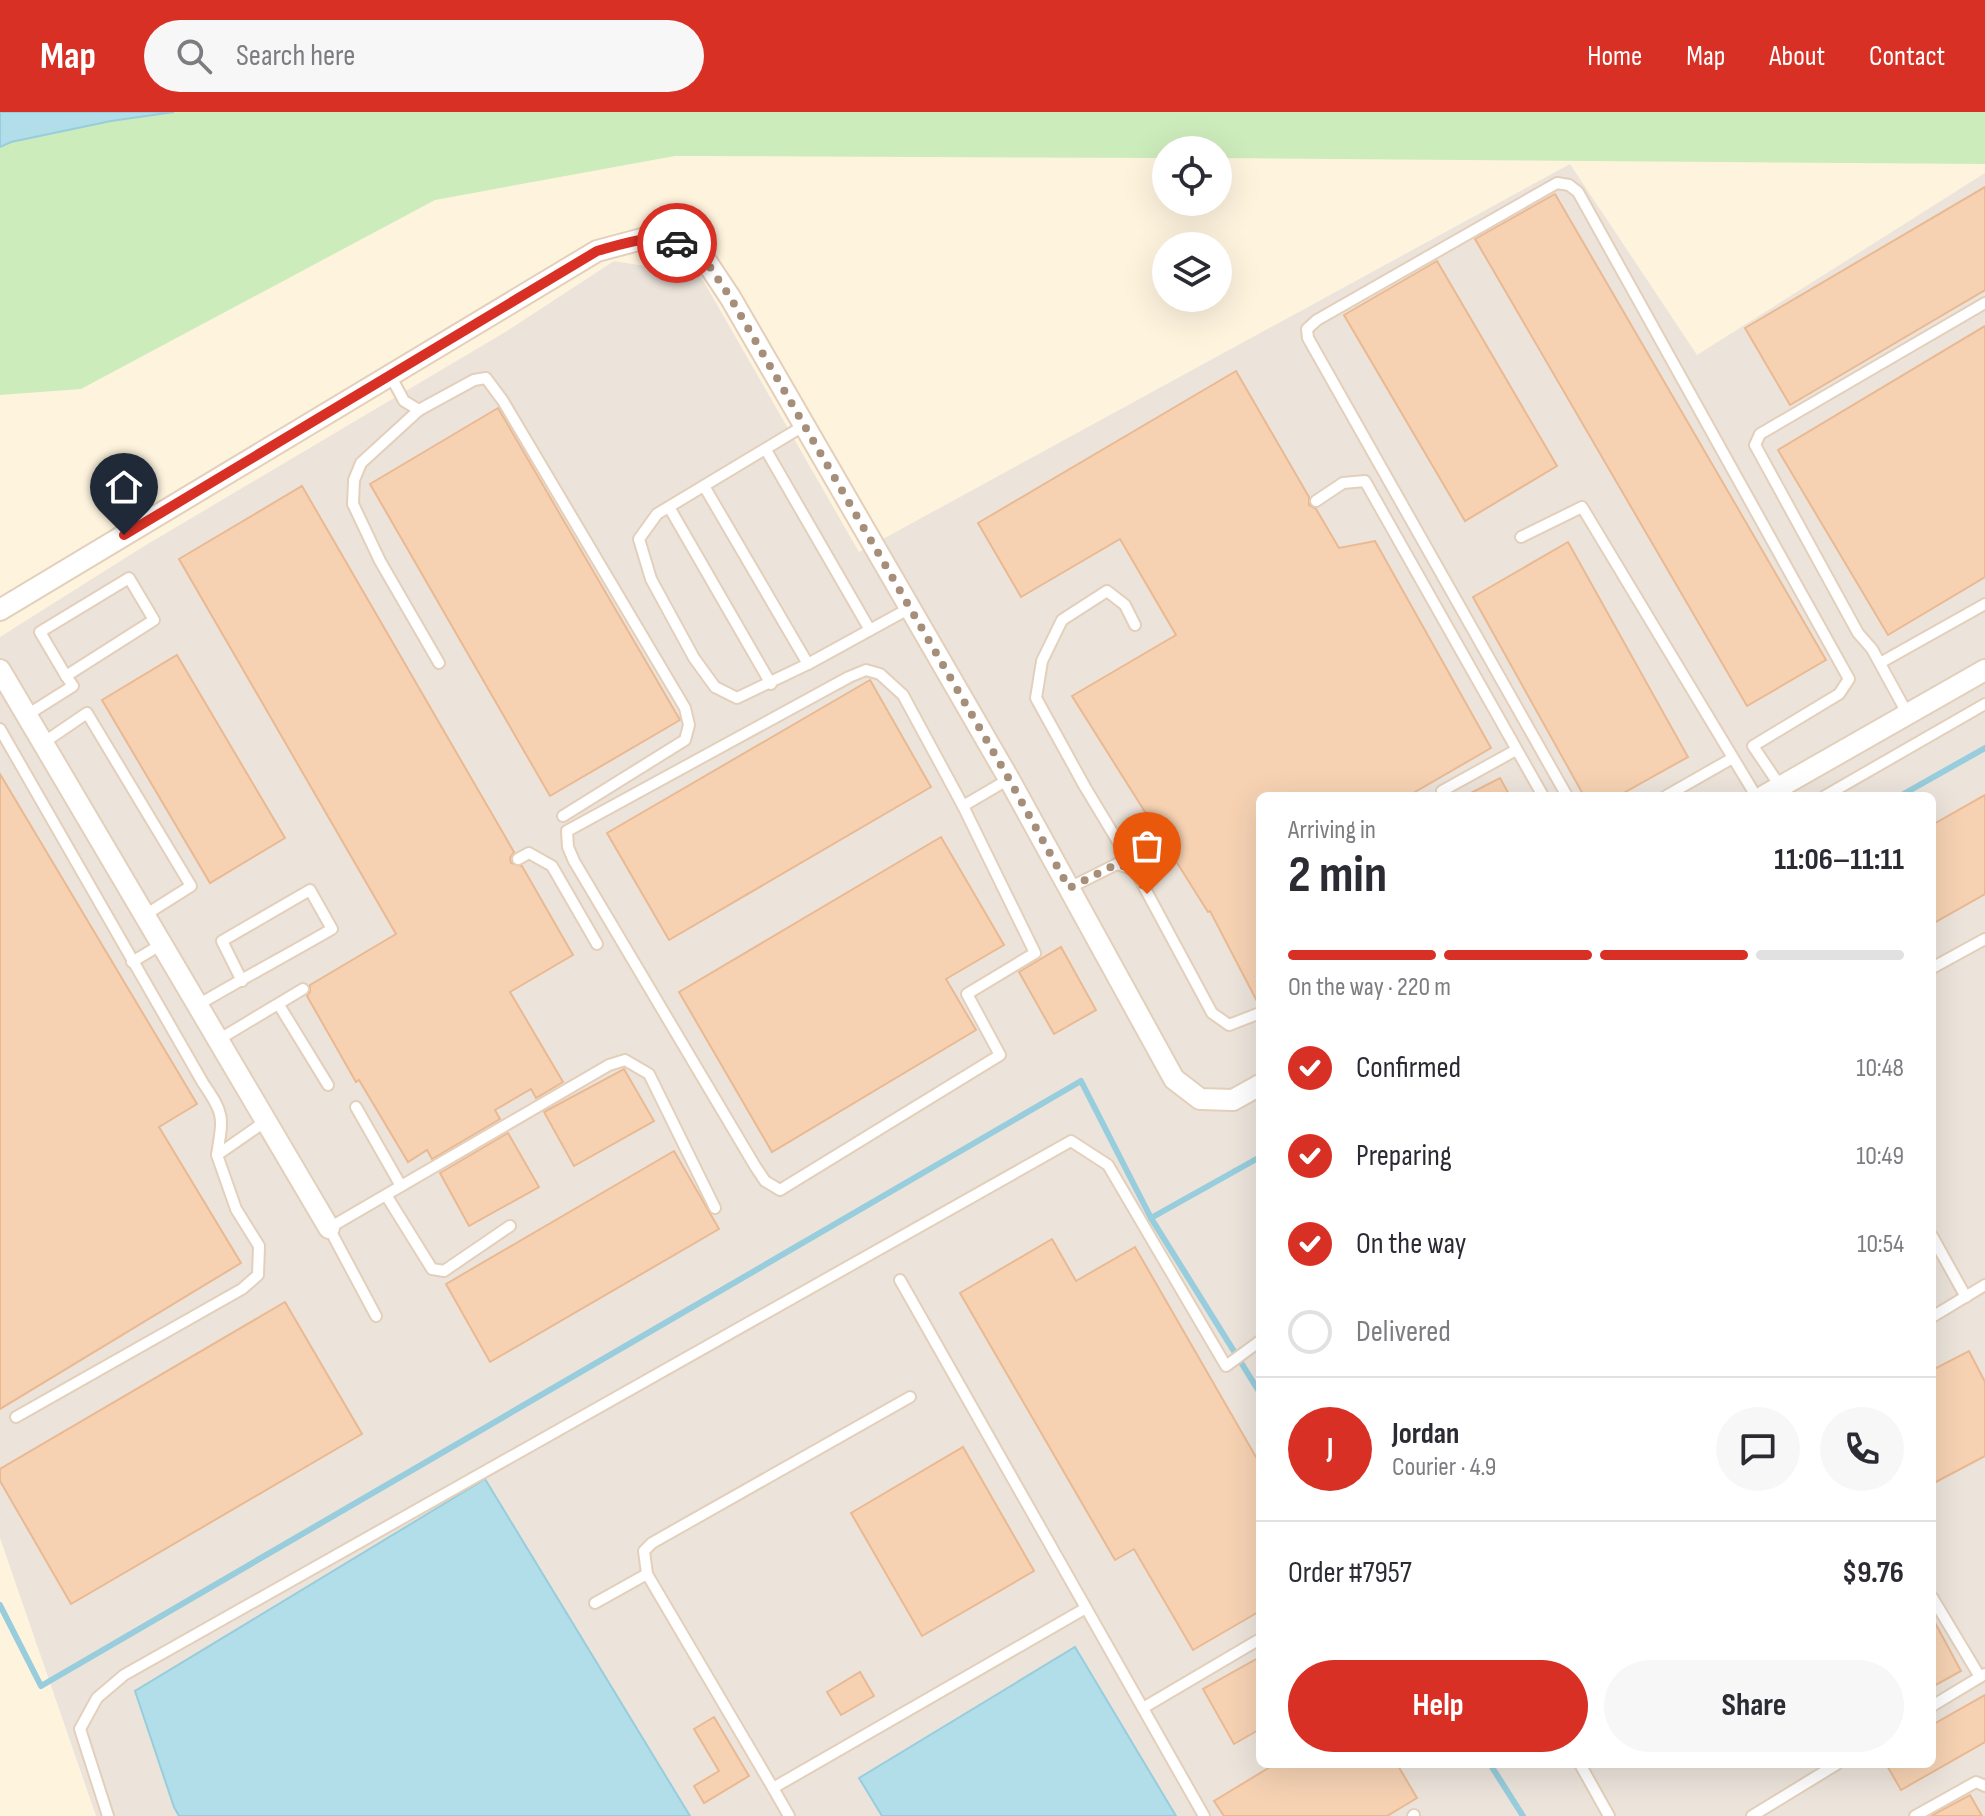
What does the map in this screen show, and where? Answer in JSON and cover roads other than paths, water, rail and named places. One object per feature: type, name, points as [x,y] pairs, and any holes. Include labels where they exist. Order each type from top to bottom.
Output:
[{"type":"street","points":[[0,610],[597,251],[642,239],[667,239],[700,252],[730,297],[1009,779],[1174,1079],[1200,1099],[1233,1100],[1256,1087]]},
{"type":"street","points":[[0,670],[329,1228]]},
{"type":"street","points":[[1772,791],[1985,670]]},
{"type":"lane","points":[[1565,792],[1308,338],[1307,329],[1317,320],[1557,183],[1569,185],[1578,192],[1849,679],[1839,694],[1753,746],[1772,791]]},
{"type":"lane","points":[[1907,713],[1880,663],[1858,633],[1755,445],[1760,434],[1985,303]]},
{"type":"lane","points":[[390,375],[404,401],[419,410]]},
{"type":"lane","points":[[439,663],[380,561],[353,504],[354,480],[361,463],[419,410],[474,380],[486,378],[503,401],[685,708],[689,725],[685,740],[563,816]]},
{"type":"lane","points":[[805,425],[657,514],[639,539],[651,579],[694,658],[715,687],[737,698],[771,684],[910,608]]},
{"type":"lane","points":[[766,450],[870,630]]},
{"type":"lane","points":[[1316,501],[1343,483],[1365,481],[1541,792]]},
{"type":"lane","points":[[704,486],[808,664]]},
{"type":"lane","points":[[669,507],[771,684]]},
{"type":"lane","points":[[1521,537],[1582,507],[1753,792]]},
{"type":"lane","points":[[27,715],[73,686],[66,676],[40,632],[129,578],[154,620],[66,676]]},
{"type":"lane","points":[[1135,625],[1125,605],[1107,591],[1062,620],[1042,661],[1036,698],[1135,870],[1212,1013],[1229,1025],[1256,1015]]},
{"type":"lane","points":[[1880,663],[1985,604]]},
{"type":"lane","points":[[866,670],[880,674],[903,695],[963,806],[1035,953],[967,994],[1000,1055],[780,1190],[765,1181],[755,1166],[574,861],[568,847],[567,831],[866,670]]},
{"type":"lane","points":[[1832,792],[1985,704]]},
{"type":"lane","points":[[43,743],[87,713],[191,886],[145,915]]},
{"type":"lane","points":[[0,729],[132,962],[220,1108],[222,1121],[217,1155],[236,1209],[259,1246],[258,1275],[242,1289],[16,1417]]},
{"type":"lane","points":[[1442,791],[1516,750]]},
{"type":"lane","points":[[1673,792],[1731,759]]},
{"type":"lane","points":[[963,806],[1009,779]]},
{"type":"lane","points":[[518,859],[529,853],[552,866],[597,944]]},
{"type":"lane","points":[[1069,888],[1117,864],[1135,870]]},
{"type":"lane","points":[[198,1005],[242,981],[332,929],[310,890],[222,941],[242,981]]},
{"type":"lane","points":[[1936,966],[1985,939]]},
{"type":"lane","points":[[132,962],[162,944]]},
{"type":"lane","points":[[218,1040],[303,989]]},
{"type":"lane","points":[[279,1005],[328,1085]]},
{"type":"lane","points":[[376,1316],[329,1228],[609,1065],[625,1060],[649,1074],[715,1208]]},
{"type":"lane","points":[[356,1107],[401,1186]]},
{"type":"lane","points":[[217,1155],[266,1121]]},
{"type":"lane","points":[[108,1816],[80,1729],[97,1698],[124,1675],[1071,1141],[1108,1165],[1226,1366],[1256,1344]]},
{"type":"lane","points":[[386,1195],[432,1269],[444,1271],[510,1226]]},
{"type":"lane","points":[[1936,1243],[1966,1297]]},
{"type":"lane","points":[[900,1280],[1204,1816]]},
{"type":"lane","points":[[1936,1315],[1985,1285]]},
{"type":"lane","points":[[789,1816],[647,1574],[644,1551],[652,1543],[910,1397]]},
{"type":"lane","points":[[595,1603],[647,1574]]},
{"type":"lane","points":[[1936,1603],[1983,1675],[1936,1704]]},
{"type":"lane","points":[[773,1788],[1086,1608]]},
{"type":"lane","points":[[1143,1708],[1256,1641]]},
{"type":"lane","points":[[1582,1768],[1609,1816]]},
{"type":"lane","points":[[1752,1816],[1830,1768]]},
{"type":"lane","points":[[1915,1816],[1976,1782],[1985,1786]]},
{"type":"water","points":[[0,112],[174,112],[111,121],[0,147]]},
{"type":"water","points":[[485,1479],[690,1816],[179,1816],[135,1691]]},
{"type":"water","points":[[1075,1647],[1176,1816],[882,1816],[859,1778]]},
{"type":"waterway","points":[[1907,792],[1985,748]]},
{"type":"waterway","points":[[0,1605],[41,1686],[1081,1081],[1151,1218],[1256,1159]]},
{"type":"waterway","points":[[1151,1218],[1256,1387]]},
{"type":"waterway","points":[[1493,1768],[1523,1816]]}]
